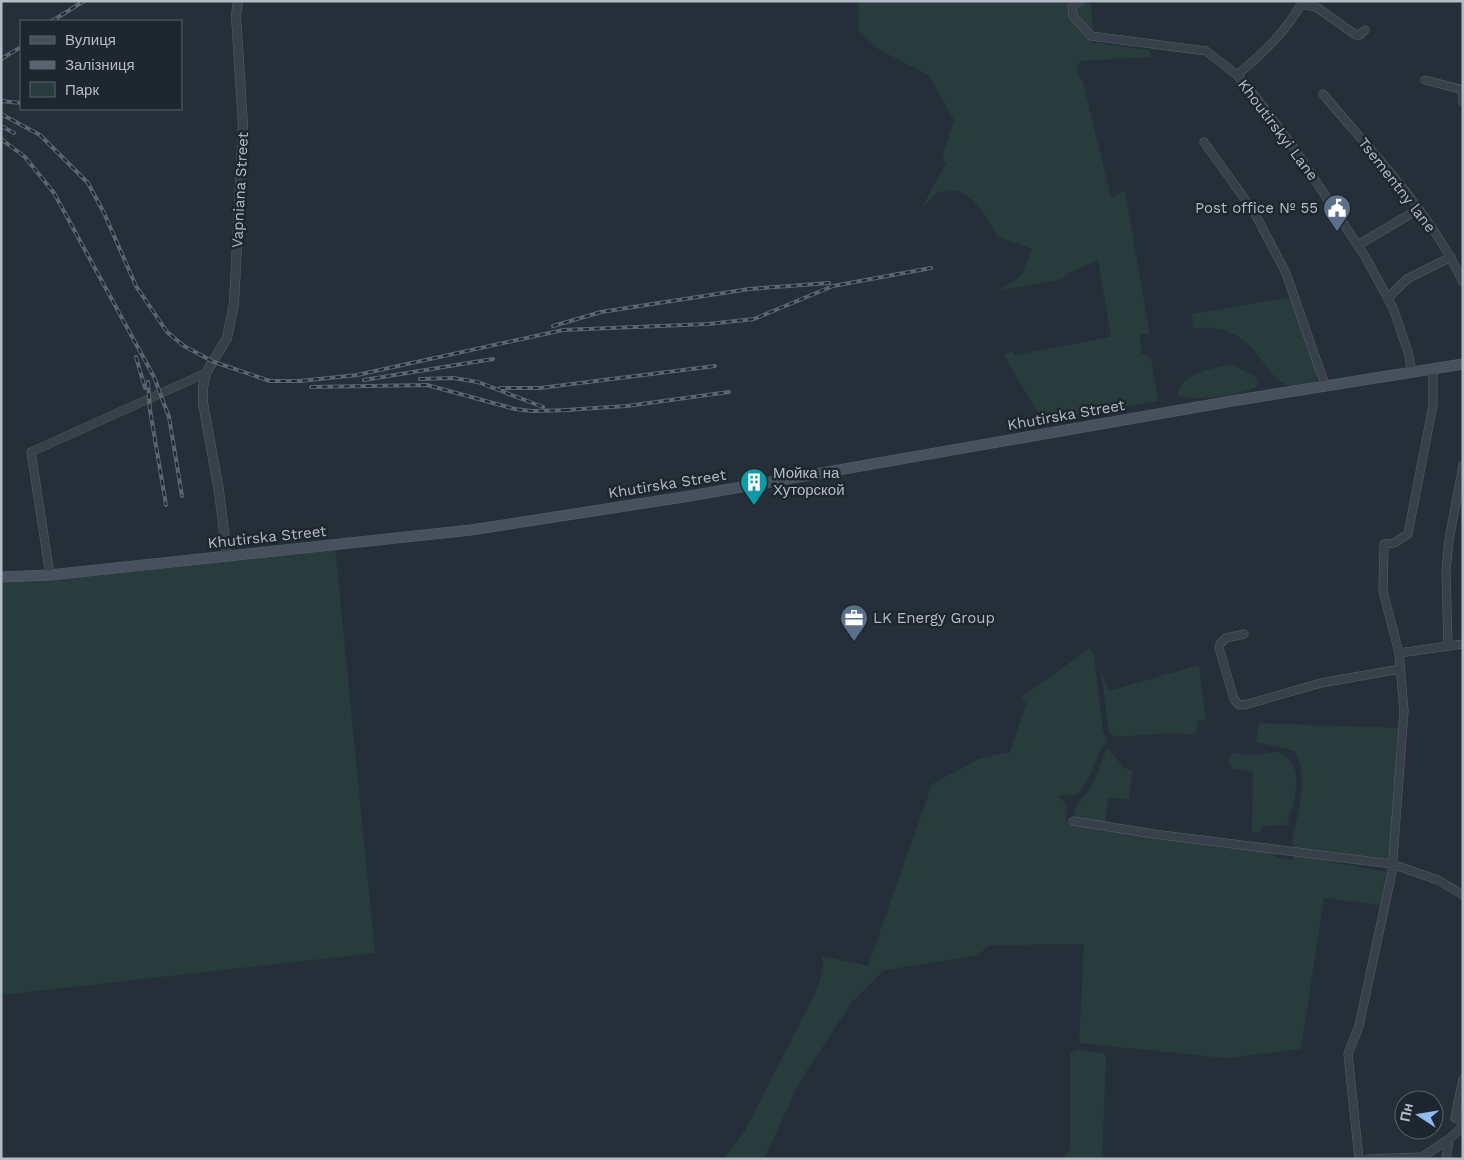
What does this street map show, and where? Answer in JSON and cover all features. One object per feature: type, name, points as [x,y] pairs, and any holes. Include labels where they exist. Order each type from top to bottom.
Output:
[{"type":"main road","name":"Khutirska Street","points":[[1,577],[50,575],[471,530],[690,496],[1325,386],[1463,364]]},
{"type":"street","name":"Vapniana Street","points":[[206,373],[227,338],[234,304],[243,126],[236,16],[238,1]]},
{"type":"street","name":"Khoutirskyi Lane","points":[[1080,1],[1072,6],[1072,16],[1091,36],[1206,51],[1237,75],[1296,151],[1358,245],[1388,298],[1405,343],[1412,372]]},
{"type":"street","points":[[1302,3],[1316,6],[1356,35],[1360,35],[1366,30]]},
{"type":"street","name":"Khoutirskyi Lane","points":[[1237,75],[1270,47],[1288,27],[1302,3]]},
{"type":"street","points":[[1425,80],[1463,90]]},
{"type":"street","name":"Tsementny lane","points":[[1323,94],[1419,209],[1451,257],[1463,282]]},
{"type":"street","points":[[1463,95],[1463,102]]},
{"type":"street","points":[[1204,142],[1254,212],[1286,273],[1325,386]]},
{"type":"street","points":[[1358,245],[1419,209]]},
{"type":"street","points":[[1388,298],[1407,279],[1451,257]]},
{"type":"street","points":[[1358,1159],[1348,1054],[1358,1026],[1392,864],[1404,711],[1399,653],[1383,591],[1384,544],[1394,543],[1408,534],[1433,405],[1433,369]]},
{"type":"street","points":[[50,575],[31,452],[206,373]]},
{"type":"street","points":[[206,373],[203,403],[219,491],[227,556]]},
{"type":"street","points":[[1448,646],[1446,570],[1449,540],[1463,465]]},
{"type":"street","points":[[1244,634],[1226,638],[1219,648],[1234,700],[1239,705],[1321,683],[1400,669]]},
{"type":"street","points":[[1399,653],[1463,644]]},
{"type":"street","points":[[1073,821],[1154,834],[1392,864],[1438,880],[1463,895]]},
{"type":"street","points":[[1463,1079],[1455,1118],[1463,1121]]},
{"type":"street","points":[[1368,1159],[1422,1158],[1449,1139],[1463,1126]]},
{"type":"street","points":[[1446,1159],[1449,1139]]},
{"type":"green space","points":[[858,1],[1082,1],[1091,4],[1093,29],[1091,42],[1150,50],[1151,57],[1080,61],[1077,73],[1083,82],[1111,198],[1125,190],[1149,331],[1149,333],[1140,335],[1141,353],[1151,358],[1158,401],[1042,420],[1003,354],[1013,352],[1014,355],[1111,337],[1098,260],[1067,274],[1063,279],[998,291],[1021,276],[1032,249],[998,237],[984,213],[971,199],[958,191],[938,192],[921,209],[946,163],[942,158],[954,120],[928,75],[878,49],[859,30]]},
{"type":"green space","points":[[1290,297],[1318,372],[1316,382],[1299,386],[1283,383],[1245,342],[1232,333],[1215,328],[1193,329],[1192,314]]},
{"type":"green space","points":[[1231,364],[1256,377],[1258,385],[1252,389],[1220,397],[1196,398],[1178,396],[1180,388],[1191,377],[1207,370]]},
{"type":"green space","points":[[335,547],[375,953],[1,995],[1,578]]},
{"type":"green space","points":[[1090,648],[1094,655],[1103,731],[1107,741],[1087,781],[1078,794],[1059,796],[1067,806],[1066,822],[1274,852],[1276,857],[1293,860],[1294,855],[1387,872],[1380,905],[1324,898],[1301,1049],[1225,1058],[1079,1043],[1084,944],[990,945],[976,956],[884,970],[852,1002],[800,1081],[764,1159],[724,1159],[745,1131],[818,987],[823,967],[822,956],[868,966],[932,784],[979,759],[1010,752],[1026,704],[1022,697]]},
{"type":"green space","points":[[1199,665],[1206,721],[1199,720],[1195,735],[1172,733],[1116,737],[1109,732],[1100,666],[1108,691]]},
{"type":"green space","points":[[1259,723],[1401,728],[1389,859],[1294,847],[1292,842],[1302,784],[1299,762],[1295,751],[1256,742]]},
{"type":"green space","points":[[1108,748],[1124,768],[1132,770],[1129,800],[1108,797],[1105,823],[1075,817],[1077,805],[1093,784]]},
{"type":"green space","points":[[1279,752],[1288,759],[1296,775],[1295,795],[1287,825],[1262,826],[1260,832],[1252,832],[1253,772],[1231,768],[1228,760],[1233,753],[1254,755]]},
{"type":"green space","points":[[1076,1049],[1103,1053],[1106,1058],[1102,1159],[1063,1159],[1070,1150],[1070,1054]]},
{"type":"railway","points":[[54,20],[84,1]]},
{"type":"railway","points":[[1,59],[20,48]]},
{"type":"railway","points":[[1,101],[20,103]]},
{"type":"railway","points":[[1,114],[40,135],[88,183],[104,213],[136,286],[167,332],[184,346],[214,362],[270,381],[300,381],[357,375],[563,330],[708,324],[754,319],[833,286],[931,268]]},
{"type":"railway","points":[[1,126],[14,133]]},
{"type":"railway","points":[[1,139],[25,157],[54,193],[154,377],[169,417],[182,496]]},
{"type":"railway","points":[[553,326],[601,312],[749,289],[829,283]]},
{"type":"railway","points":[[136,357],[145,388]]},
{"type":"railway","points":[[364,380],[493,359]]},
{"type":"railway","points":[[500,388],[540,388],[715,366]]},
{"type":"railway","points":[[420,379],[453,378],[478,382],[543,407]]},
{"type":"railway","points":[[148,382],[150,410],[166,505]]},
{"type":"railway","points":[[311,387],[427,385],[515,409],[531,411],[572,410]]},
{"type":"railway","points":[[565,410],[627,406],[729,392]]},
{"type":"place","name":"Post office № 55","points":[[1337,232]]},
{"type":"place","name":"Мойка на Хуторской","points":[[754,506]]},
{"type":"place","name":"LK Energy Group","points":[[854,642]]}]
